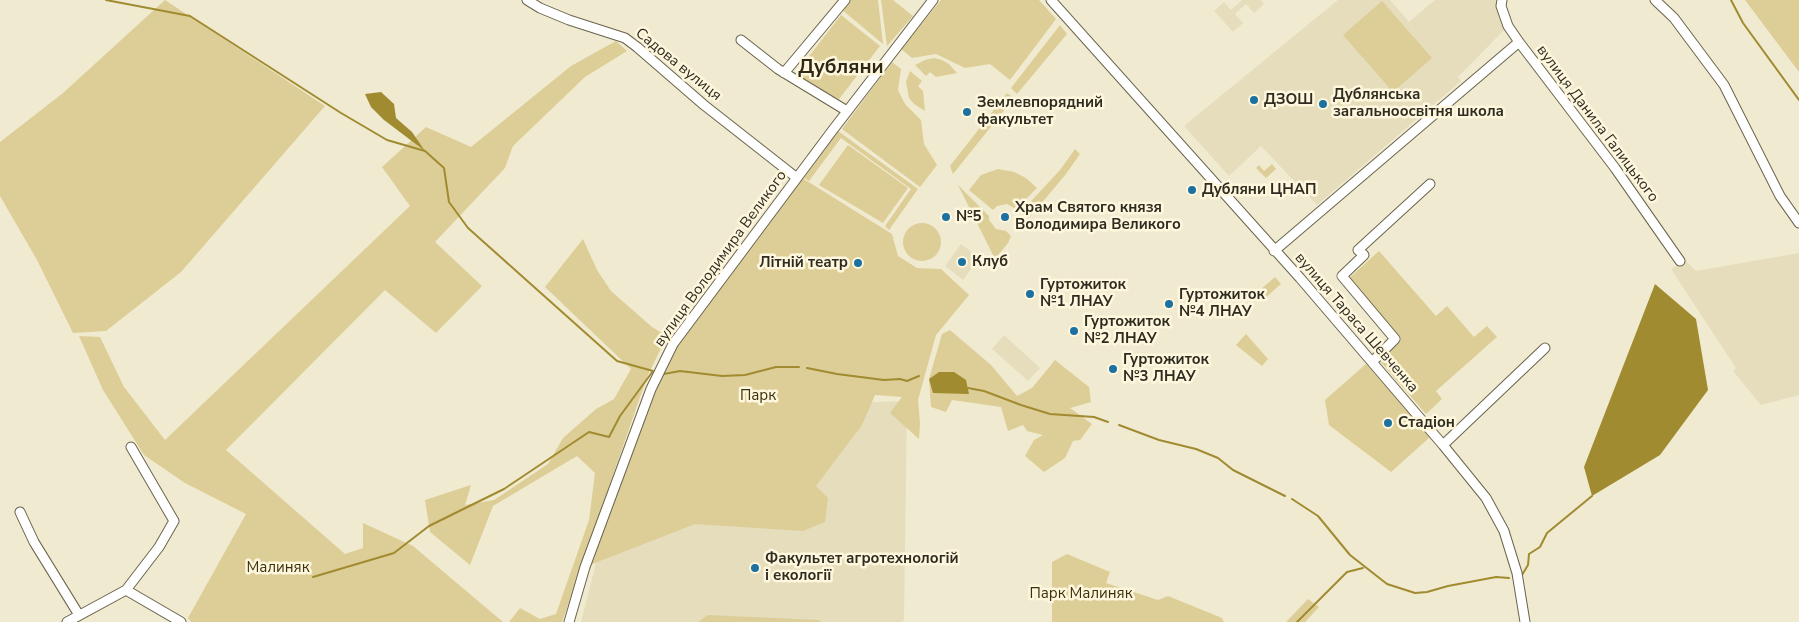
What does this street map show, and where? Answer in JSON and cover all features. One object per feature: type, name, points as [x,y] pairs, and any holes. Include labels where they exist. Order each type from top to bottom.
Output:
[{"type":"street","name":"Садова вулиця","points":[[527,0],[568,20],[625,38],[637,46],[704,105],[797,178]]},
{"type":"street","points":[[784,74],[844,0]]},
{"type":"street","name":"вулиця Володимира Великого","points":[[569,622],[586,566],[651,389],[673,344],[847,111],[933,0]]},
{"type":"street","name":"вулиця Тараса Шевченка","points":[[1051,0],[1304,282],[1444,445],[1486,498],[1504,531],[1517,573],[1523,621]]},
{"type":"street","name":"вулиця Данила Галицького","points":[[1502,0],[1501,6],[1508,26],[1615,168],[1680,262]]},
{"type":"street","points":[[1655,0],[1674,18],[1724,85],[1780,196],[1799,223]]},
{"type":"street","points":[[741,40],[784,74],[847,111]]},
{"type":"street","name":"вулиця Тараса Шевченка","points":[[1274,250],[1519,42]]},
{"type":"street","points":[[1372,362],[1396,338],[1342,276],[1364,255],[1358,250],[1430,184]]},
{"type":"street","points":[[1444,445],[1545,348]]},
{"type":"street","points":[[67,622],[126,590],[159,547],[174,521],[132,447]]},
{"type":"street","points":[[20,512],[34,542],[79,615]]},
{"type":"street","points":[[126,590],[181,622]]},
{"type":"shaded area","points":[[1242,0],[1261,0],[1264,4],[1254,13],[1246,4],[1235,14],[1243,23],[1233,32],[1214,11],[1224,2],[1231,10]]},
{"type":"shaded area","name":"Дублянська загальноосвітня школа","points":[[1338,0],[1390,0],[1409,22],[1435,0],[1504,0],[1508,26],[1458,77],[1461,81],[1317,205],[1261,146],[1229,176],[1184,126]]},
{"type":"shaded area","points":[[381,92],[394,104],[396,118],[412,132],[425,151],[384,120],[371,107],[365,94]]},
{"type":"shaded area","name":"Клуб","points":[[961,244],[979,258],[963,280],[945,266]]},
{"type":"shaded area","points":[[1799,253],[1799,395],[1761,405],[1733,371],[1736,368],[1671,269],[1685,260],[1696,271]]},
{"type":"shaded area","points":[[1655,284],[1696,319],[1708,390],[1660,455],[1592,496],[1584,467]]},
{"type":"shaded area","points":[[1004,335],[1040,368],[1028,381],[992,349]]},
{"type":"shaded area","points":[[939,372],[954,372],[966,380],[969,394],[933,393],[929,379]]},
{"type":"shaded area","points":[[907,401],[904,620],[901,622],[581,622],[596,563],[697,521],[799,404]]},
{"type":"green space","points":[[165,0],[325,106],[181,272],[106,331],[73,333],[37,260],[0,196],[0,142],[63,93]]},
{"type":"green space","points":[[849,0],[878,0],[883,44],[841,9]]},
{"type":"green space","points":[[881,0],[893,0],[913,16],[887,46]]},
{"type":"green space","points":[[941,0],[1039,0],[1056,19],[1010,80],[990,64],[965,68],[936,54],[912,58],[901,49]]},
{"type":"green space","points":[[1745,0],[1799,0],[1799,72]]},
{"type":"green space","points":[[1382,1],[1432,58],[1393,92],[1343,35]]},
{"type":"green space","points":[[841,15],[880,46],[836,103],[800,80],[805,73],[800,68]]},
{"type":"green space","points":[[1060,25],[1067,34],[1017,94],[1011,88]]},
{"type":"green space","name":"Малиняк","points":[[616,41],[627,51],[585,77],[513,146],[505,168],[435,242],[482,286],[436,333],[385,290],[226,450],[345,554],[363,548],[363,523],[413,546],[503,622],[191,622],[188,618],[246,514],[185,483],[144,455],[103,390],[79,336],[100,337],[124,387],[165,440],[410,206],[382,167],[426,127],[471,147],[571,66]]},
{"type":"green space","points":[[934,58],[949,64],[957,73],[936,77],[930,72],[926,76],[915,65]]},
{"type":"green space","points":[[892,62],[901,69],[898,90],[905,104],[921,120],[924,144],[937,165],[920,187],[842,129]]},
{"type":"green space","points":[[910,71],[922,81],[918,86],[923,91],[925,111],[914,104],[909,98],[906,82]]},
{"type":"green space","points":[[1007,93],[1014,98],[953,174],[950,166]]},
{"type":"green space","points":[[838,131],[918,189],[889,230],[885,226],[911,189],[841,138],[809,181],[804,178]]},
{"type":"green space","points":[[848,145],[908,188],[883,223],[819,185]]},
{"type":"green space","points":[[1075,149],[1080,154],[1066,174],[1029,218],[1020,213],[1060,170]]},
{"type":"green space","points":[[1272,164],[1276,169],[1266,178],[1256,168],[1259,165],[1264,171]]},
{"type":"green space","points":[[998,169],[1014,172],[1026,178],[1037,188],[1016,209],[1007,204],[997,206],[993,210],[969,190],[981,175]]},
{"type":"green space","name":"Парк","points":[[799,176],[892,234],[898,256],[917,268],[941,269],[969,295],[936,335],[918,400],[919,439],[890,413],[902,397],[875,395],[862,425],[816,486],[828,498],[825,522],[803,531],[695,524],[585,567],[673,344]]},
{"type":"green space","points":[[958,185],[989,216],[989,220],[996,229],[1006,231],[1011,236],[1008,243],[995,259]]},
{"type":"green space","points":[[922,223],[929,224],[935,229],[940,235],[940,249],[935,255],[929,260],[922,261],[915,260],[909,255],[904,249],[903,242],[904,235],[909,229],[915,224]]},
{"type":"green space","points":[[583,239],[597,270],[611,291],[652,327],[667,336],[647,377],[562,622],[509,622],[520,608],[540,619],[556,614],[589,520],[595,473],[577,456],[493,506],[470,565],[430,532],[425,500],[471,485],[465,505],[494,500],[548,464],[563,438],[596,409],[614,399],[631,369],[545,287]]},
{"type":"green space","points":[[1379,251],[1436,316],[1447,306],[1474,337],[1487,326],[1497,337],[1436,391],[1442,399],[1426,414],[1379,360],[1400,342],[1347,280]]},
{"type":"green space","points":[[1275,277],[1281,284],[1265,298],[1260,290]]},
{"type":"green space","points":[[950,330],[991,365],[1017,396],[1032,388],[1055,360],[1089,387],[1091,402],[1070,408],[1092,424],[1080,440],[1073,441],[1065,458],[1044,472],[1025,456],[1034,440],[1043,435],[1027,431],[1023,425],[1008,431],[1001,407],[952,400],[946,412],[931,407],[929,379],[942,334]]},
{"type":"green space","points":[[1246,334],[1268,359],[1262,366],[1236,345]]},
{"type":"green space","points":[[1366,364],[1430,437],[1391,472],[1329,425],[1325,400]]},
{"type":"green space","name":"Парк Малиняк","points":[[1067,554],[1110,572],[1106,583],[1158,600],[1168,596],[1222,618],[1224,622],[1052,622],[1052,562]]},
{"type":"green space","points":[[1308,599],[1319,607],[1305,622],[1286,622]]},
{"type":"green space","points":[[708,615],[819,620],[821,622],[698,622]]},
{"type":"waterway","points":[[106,0],[190,16],[341,113],[387,140],[425,151],[444,168],[449,202],[468,228],[617,361],[653,371],[620,416],[609,437],[589,432],[504,489],[429,526],[394,553],[313,577]]},
{"type":"waterway","points":[[1731,0],[1743,23],[1799,100]]},
{"type":"waterway","points":[[664,374],[680,371],[722,376],[745,375],[776,367],[799,367]]},
{"type":"waterway","points":[[807,368],[884,380],[900,379],[907,381],[919,376]]},
{"type":"waterway","points":[[968,388],[984,391],[1050,414],[1094,417],[1108,422]]},
{"type":"waterway","points":[[1119,425],[1159,440],[1196,449],[1218,458],[1233,470],[1285,496]]},
{"type":"waterway","points":[[1522,575],[1528,565],[1529,554],[1540,547],[1547,533],[1592,496]]},
{"type":"waterway","points":[[1292,499],[1318,516],[1350,555],[1387,584],[1415,593],[1496,577],[1509,578]]},
{"type":"waterway","points":[[1297,622],[1347,572],[1363,568]]},
{"type":"place","name":"ДЗОШ","points":[[1254,100]]},
{"type":"place","name":"Дублянська загальноосвітня школа","points":[[1323,104]]},
{"type":"place","name":"Землевпорядний факультет","points":[[967,112]]},
{"type":"place","name":"Дубляни ЦНАП","points":[[1192,190]]},
{"type":"place","name":"№5","points":[[946,217]]},
{"type":"place","name":"Храм Святого князя Володимира Великого","points":[[1005,217]]},
{"type":"place","name":"Клуб","points":[[962,262]]},
{"type":"place","name":"Літній театр","points":[[858,263]]},
{"type":"place","name":"Гуртожиток №1 ЛНАУ","points":[[1030,294]]},
{"type":"place","name":"Гуртожиток №4 ЛНАУ","points":[[1169,304]]},
{"type":"place","name":"Гуртожиток №2 ЛНАУ","points":[[1074,331]]},
{"type":"place","name":"Гуртожиток №3 ЛНАУ","points":[[1113,369]]},
{"type":"place","name":"Стадіон","points":[[1388,423]]},
{"type":"place","name":"Факультет агротехнологій і екології","points":[[755,568]]},
{"type":"district","name":"Дубляни","points":[[841,68]]}]
